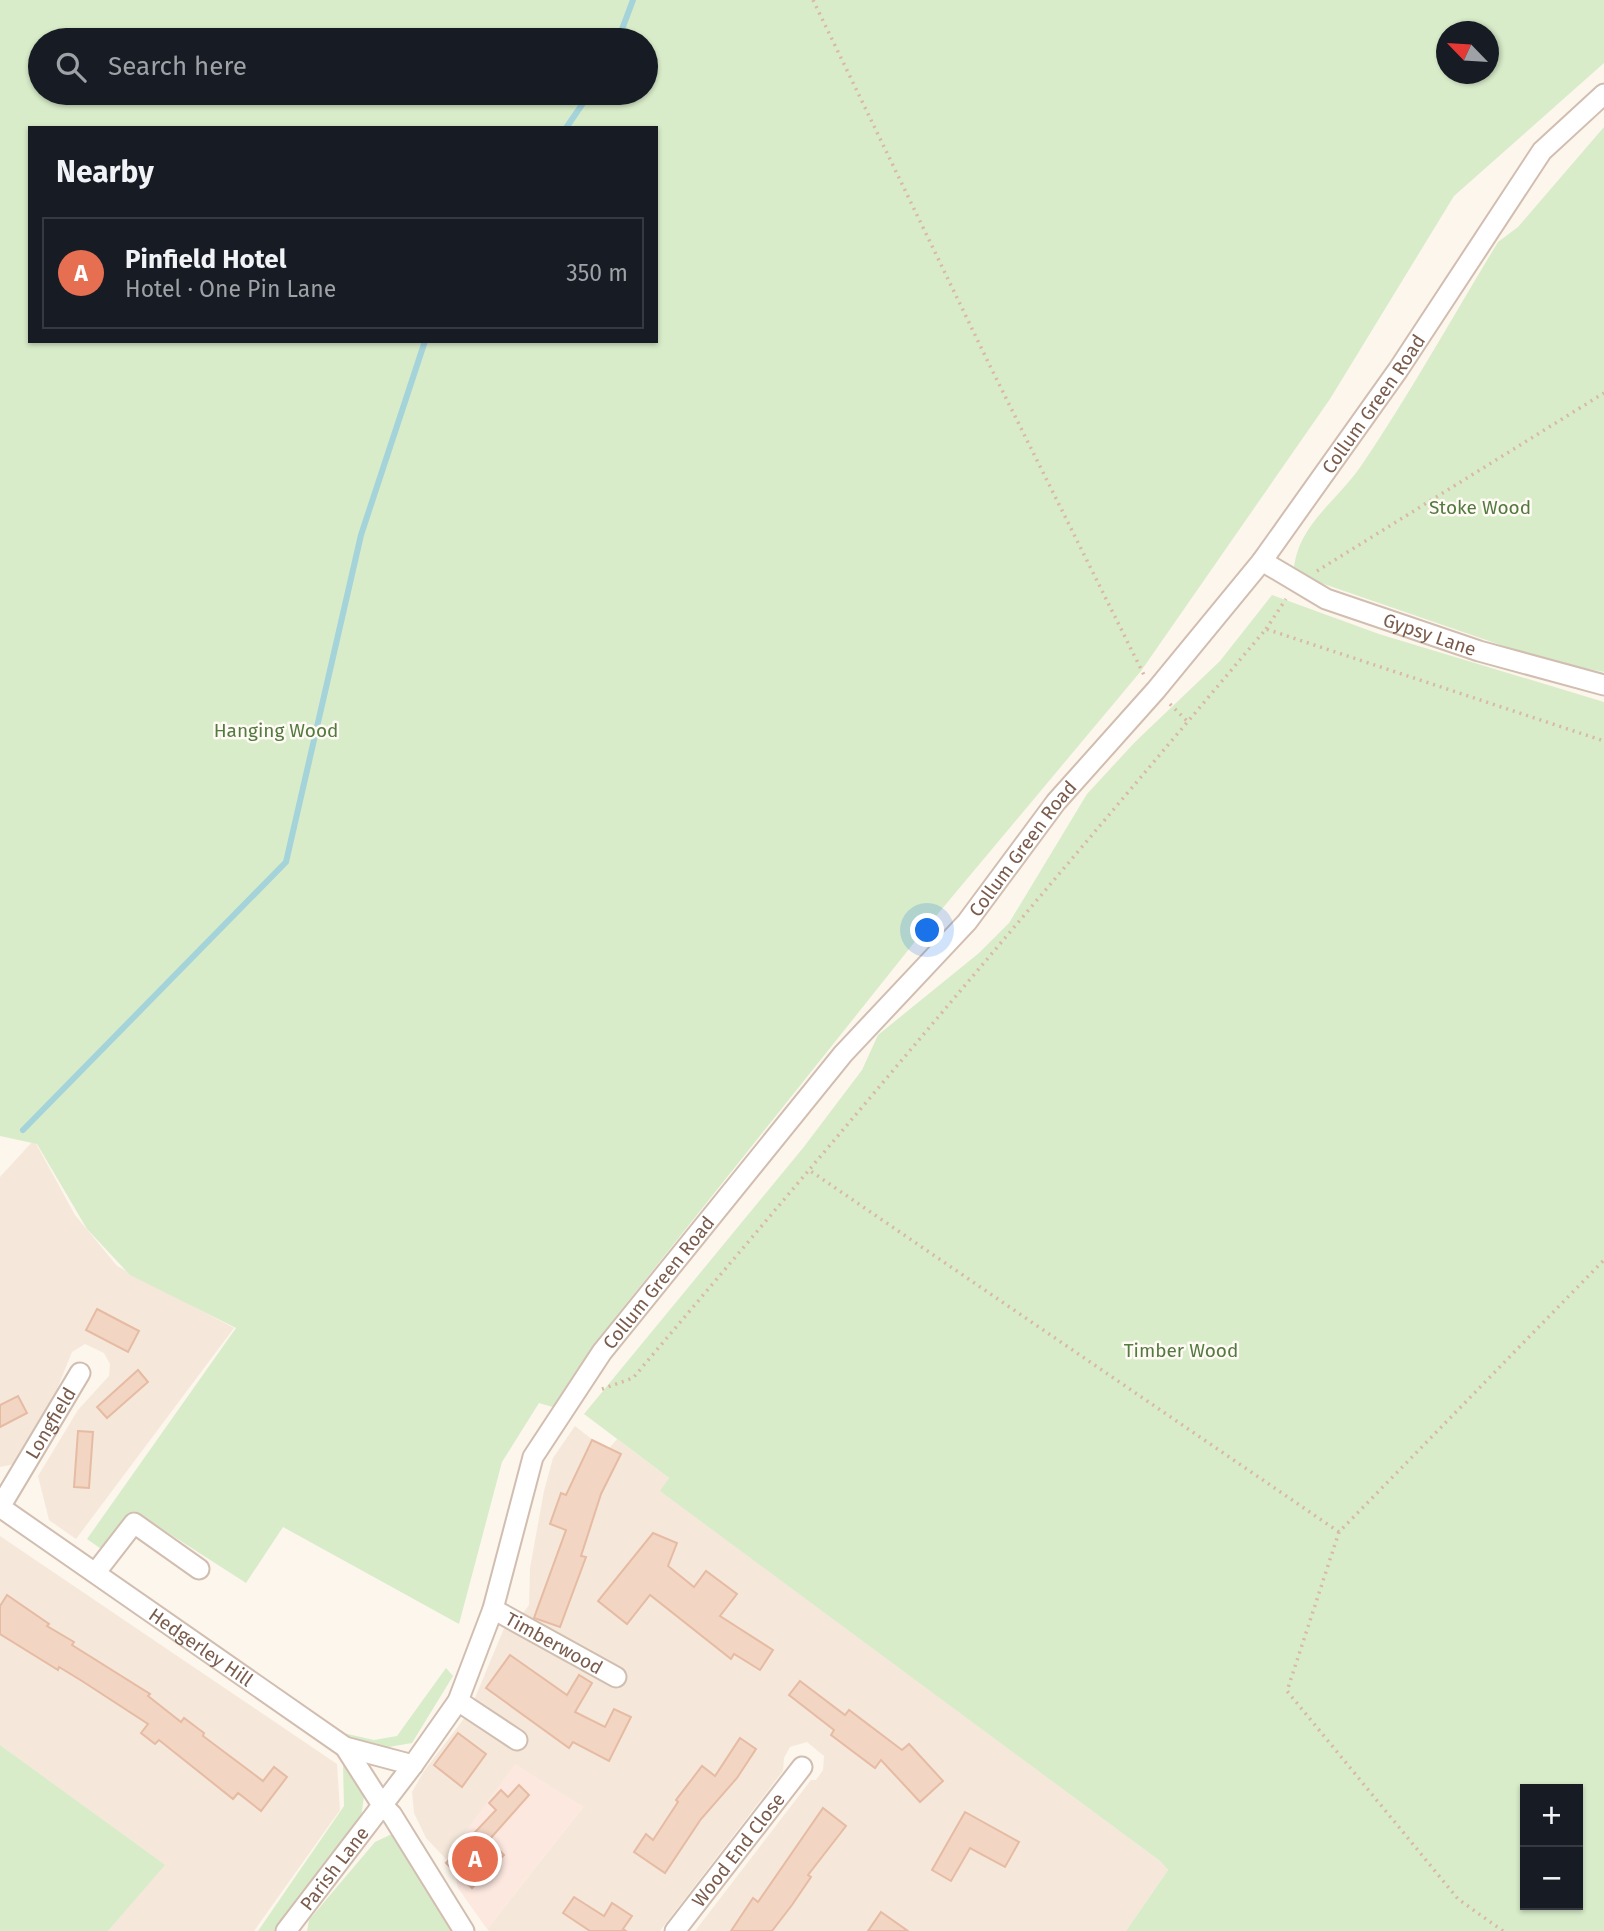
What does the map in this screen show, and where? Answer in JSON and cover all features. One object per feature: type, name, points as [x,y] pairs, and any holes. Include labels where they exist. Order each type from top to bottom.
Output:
[{"type":"street","name":"Collum Green Road","points":[[382,1805],[414,1765],[458,1701],[493,1609],[533,1457],[602,1352],[844,1054],[967,922],[1056,802],[1156,690],[1262,561],[1398,370],[1542,151],[1604,94]]},
{"type":"street","name":"Gypsy Lane","points":[[1262,561],[1326,599],[1479,651],[1604,685]]},
{"type":"street","name":"Longfield","points":[[0,1507],[79,1373]]},
{"type":"street","name":"Hedgerley Hill","points":[[0,1507],[345,1747],[382,1805],[392,1815],[464,1931]]},
{"type":"street","points":[[96,1572],[134,1523],[199,1569]]},
{"type":"street","name":"Timberwood","points":[[493,1609],[616,1677]]},
{"type":"street","points":[[458,1701],[517,1740]]},
{"type":"street","points":[[345,1747],[414,1765]]},
{"type":"street","name":"Wood End Close","points":[[675,1931],[802,1767]]},
{"type":"street","name":"Parish Lane","points":[[286,1931],[382,1805]]},
{"type":"path","points":[[813,0],[1145,678],[1188,722]]},
{"type":"path","points":[[570,1400],[633,1378],[1266,629],[1296,583],[1604,393]]},
{"type":"path","points":[[1266,629],[1604,741]]},
{"type":"path","points":[[809,1170],[1339,1532]]},
{"type":"path","points":[[1503,1931],[1458,1899],[1287,1691],[1339,1532],[1604,1260]]},
{"type":"shaded area","points":[[34,1140],[75,1215],[117,1266],[234,1328],[76,1539],[49,1520],[38,1476],[78,1410],[109,1376],[110,1364],[104,1353],[85,1344],[72,1352],[51,1404],[15,1464],[0,1467],[0,1177]]},
{"type":"shaded area","points":[[575,1426],[607,1451],[617,1439],[669,1478],[661,1491],[1160,1861],[1168,1870],[1126,1931],[695,1931],[811,1780],[816,1780],[823,1770],[824,1756],[807,1742],[790,1747],[784,1758],[783,1771],[660,1931],[489,1931],[487,1929],[583,1807],[515,1765],[446,1859],[426,1838],[414,1813],[412,1792],[424,1771],[469,1712],[505,1626],[512,1628],[529,1605],[530,1568],[544,1491],[553,1458]]},
{"type":"shaded area","points":[[0,1536],[337,1764],[340,1810],[254,1931],[108,1931],[164,1865],[0,1745]]},
{"type":"shaded area","points":[[515,1764],[583,1807],[487,1929],[458,1888],[454,1869],[446,1859]]},
{"type":"green space","name":"Hanging Wood","points":[[0,0],[1604,0],[1604,63],[1454,196],[1330,399],[1141,671],[921,934],[594,1344],[556,1408],[539,1403],[502,1462],[459,1624],[283,1527],[246,1583],[134,1511],[104,1551],[87,1539],[236,1328],[130,1275],[87,1229],[37,1144],[0,1136]]},
{"type":"green space","name":"Stoke Wood","points":[[1604,127],[1604,672],[1547,661],[1318,582],[1294,567],[1298,551],[1312,525],[1351,479],[1379,439],[1498,242],[1518,227]]},
{"type":"green space","name":"Timber Wood","points":[[1272,595],[1379,634],[1604,702],[1604,1931],[1126,1931],[1168,1870],[1160,1861],[660,1491],[669,1478],[584,1414],[803,1148],[862,1070],[878,1035],[979,953],[1009,923],[1087,794],[1135,742],[1220,661]]},
{"type":"green space","points":[[446,1668],[453,1676],[412,1743],[377,1749],[343,1733],[374,1740],[397,1736]]},
{"type":"green space","points":[[0,1745],[165,1865],[108,1931],[0,1931]]},
{"type":"green space","points":[[343,1765],[364,1796],[361,1818],[275,1931],[258,1931],[344,1806]]},
{"type":"green space","points":[[392,1834],[451,1931],[307,1931],[309,1920],[375,1842]]},
{"type":"building","points":[[97,1309],[139,1331],[128,1352],[86,1330]]},
{"type":"building","points":[[138,1370],[148,1382],[107,1418],[97,1407]]},
{"type":"building","points":[[18,1396],[27,1413],[0,1427],[0,1405]]},
{"type":"building","points":[[78,1431],[93,1432],[89,1488],[74,1487]]},
{"type":"building","points":[[592,1440],[621,1454],[601,1494],[581,1556],[586,1557],[560,1627],[534,1618],[566,1530],[550,1524],[561,1493],[566,1495]]},
{"type":"building","points":[[653,1533],[677,1543],[668,1566],[694,1587],[706,1571],[737,1594],[720,1616],[773,1650],[760,1670],[734,1654],[731,1659],[650,1595],[627,1624],[598,1601]]},
{"type":"building","points":[[7,1595],[49,1624],[47,1626],[74,1642],[72,1645],[150,1694],[148,1696],[181,1722],[184,1718],[204,1733],[203,1736],[263,1781],[274,1767],[287,1777],[261,1811],[238,1793],[233,1799],[159,1740],[155,1744],[141,1733],[148,1724],[59,1667],[58,1670],[0,1634],[0,1606]]},
{"type":"building","points":[[510,1655],[567,1695],[579,1675],[592,1683],[575,1712],[605,1727],[614,1709],[631,1717],[609,1761],[573,1742],[569,1748],[486,1688]]},
{"type":"building","points":[[800,1681],[845,1715],[849,1710],[902,1750],[909,1744],[943,1781],[920,1802],[881,1760],[875,1768],[831,1735],[834,1730],[789,1695]]},
{"type":"building","points":[[458,1733],[486,1754],[462,1787],[434,1765]]},
{"type":"building","points":[[740,1738],[756,1749],[737,1778],[701,1819],[665,1873],[634,1852],[646,1834],[653,1840],[678,1802],[676,1800],[702,1766],[715,1776]]},
{"type":"building","points":[[519,1785],[529,1795],[489,1840],[504,1855],[472,1888],[446,1863],[496,1810],[489,1803],[501,1790],[508,1797]]},
{"type":"building","points":[[823,1808],[846,1826],[808,1875],[811,1877],[792,1905],[772,1931],[731,1931],[753,1898],[758,1902]]},
{"type":"building","points":[[965,1812],[1019,1842],[1005,1867],[970,1848],[951,1881],[932,1870]]},
{"type":"building","points":[[574,1897],[604,1916],[612,1903],[632,1916],[623,1929],[626,1931],[590,1931],[563,1913]]},
{"type":"building","points":[[881,1912],[908,1931],[868,1931]]},
{"type":"waterway","points":[[622,28],[633,0]]},
{"type":"waterway","points":[[567,126],[582,105]]},
{"type":"waterway","points":[[23,1130],[286,862],[361,535],[424,343]]},
{"type":"place","name":"Pinfield Hotel","points":[[475,1859]]}]
